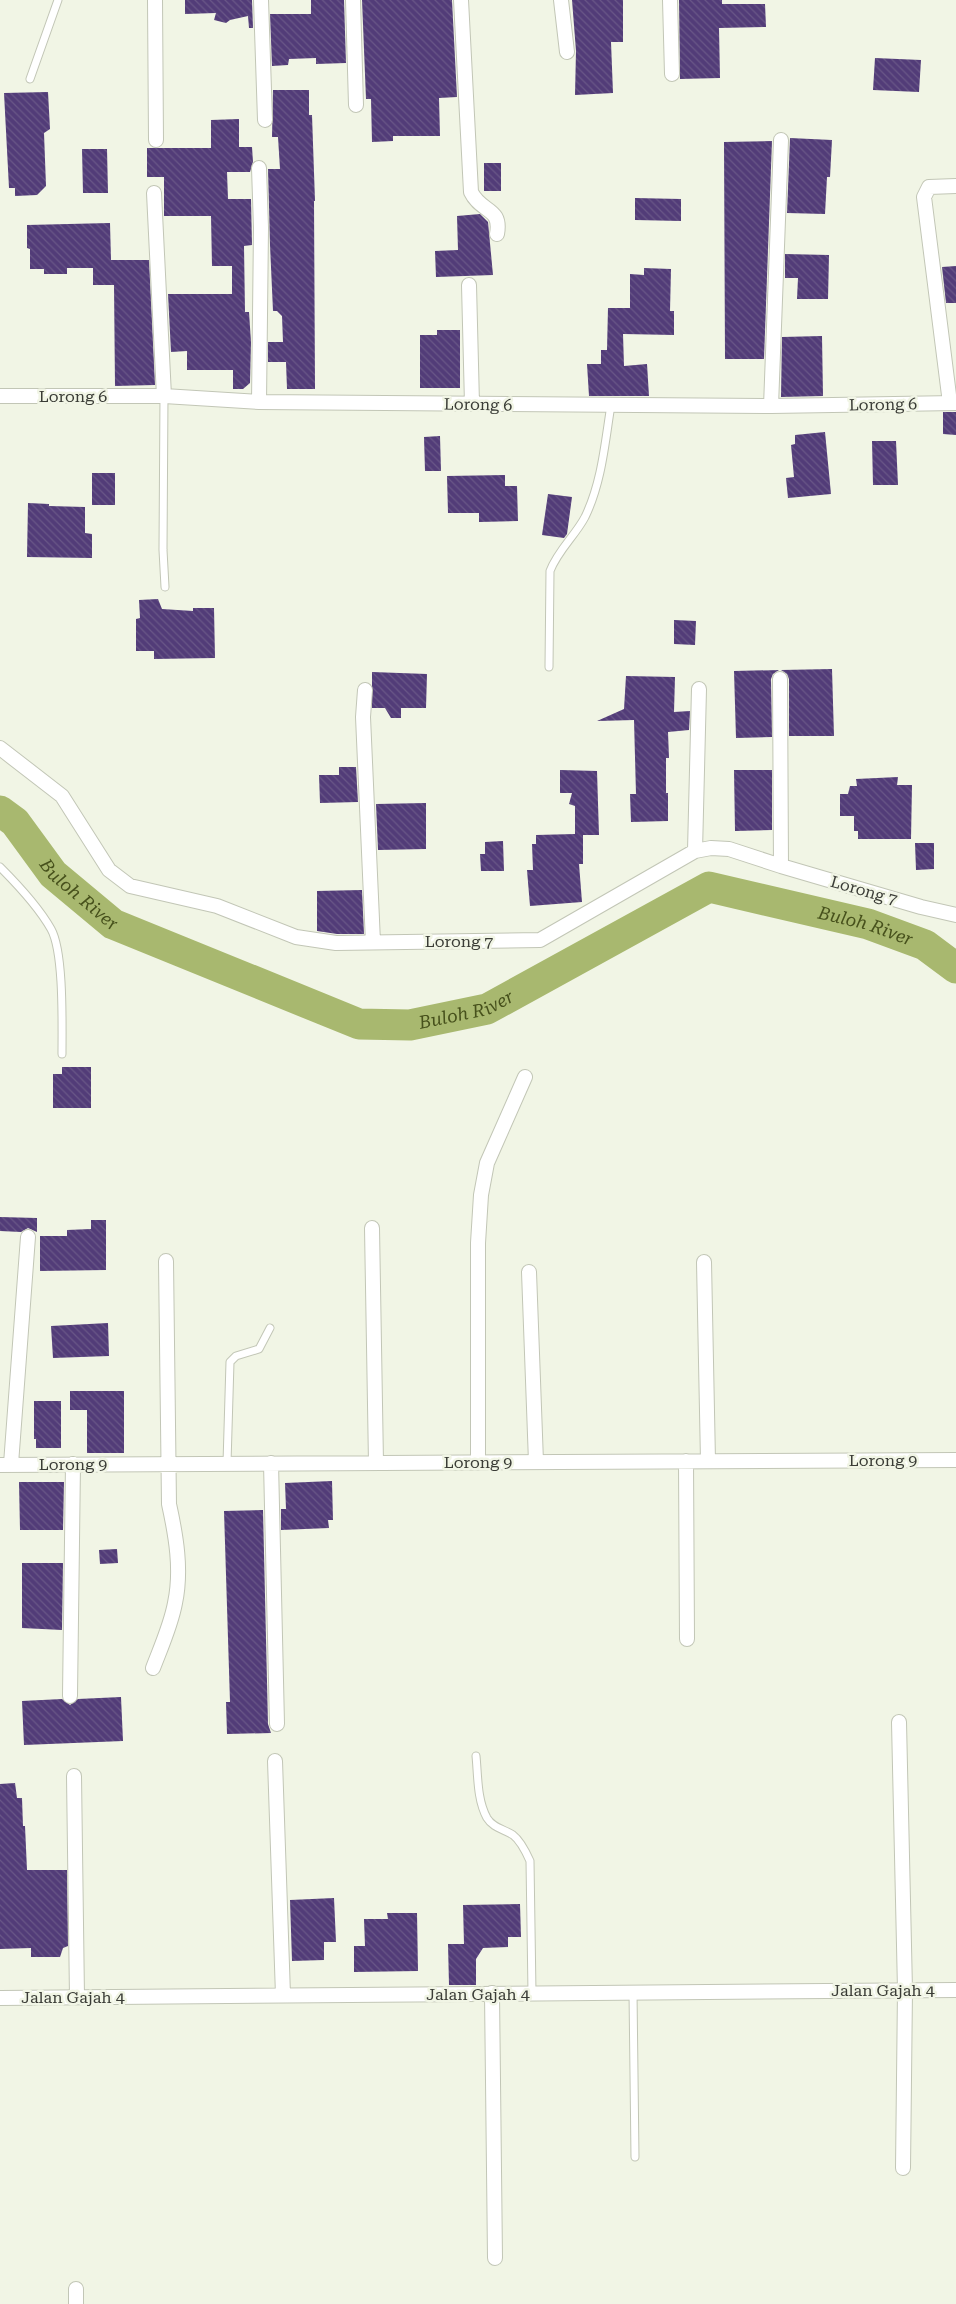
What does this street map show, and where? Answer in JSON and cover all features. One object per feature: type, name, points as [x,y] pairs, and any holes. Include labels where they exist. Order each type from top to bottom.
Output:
[{"type":"street","points":[[155,0],[156,140]]},
{"type":"street","points":[[261,0],[265,120]]},
{"type":"street","points":[[353,0],[356,105]]},
{"type":"street","points":[[461,0],[472,192],[476,202],[495,214],[499,225],[497,234]]},
{"type":"street","points":[[561,0],[567,52]]},
{"type":"street","points":[[670,0],[672,74]]},
{"type":"street","points":[[771,406],[781,140]]},
{"type":"street","points":[[259,168],[261,228],[259,402]]},
{"type":"street","points":[[953,403],[924,197],[925,191],[929,187],[956,186]]},
{"type":"street","points":[[154,194],[164,396]]},
{"type":"street","points":[[469,285],[472,404]]},
{"type":"street","name":"Lorong 6","points":[[0,396],[164,396],[259,402],[472,404],[771,406],[953,403]]},
{"type":"street","points":[[780,679],[781,866]]},
{"type":"street","points":[[695,851],[699,689]]},
{"type":"street","points":[[365,690],[363,717],[373,942]]},
{"type":"street","name":"Lorong 7","points":[[0,748],[62,796],[108,870],[130,886],[217,906],[296,937],[336,943],[540,940],[695,851],[711,848],[729,849],[781,866],[956,915]]},
{"type":"street","points":[[478,1462],[478,1243],[481,1196],[487,1163],[525,1077]]},
{"type":"street","points":[[372,1228],[376,1462]]},
{"type":"street","points":[[5,1465],[28,1237]]},
{"type":"street","points":[[153,1668],[176,1603],[179,1573],[177,1539],[170,1504],[166,1261]]},
{"type":"street","points":[[704,1262],[708,1461]]},
{"type":"street","points":[[529,1272],[536,1462]]},
{"type":"street","name":"Lorong 9","points":[[5,1465],[956,1460]]},
{"type":"street","points":[[686,1461],[687,1639]]},
{"type":"street","points":[[271,1463],[278,1724]]},
{"type":"street","points":[[70,1696],[74,1464]]},
{"type":"street","points":[[899,1722],[905,1990],[903,2168]]},
{"type":"street","points":[[275,1761],[283,1995]]},
{"type":"street","points":[[74,1776],[77,1997]]},
{"type":"street","name":"Jalan Gajah 4","points":[[0,1998],[956,1990]]},
{"type":"street","points":[[492,1993],[495,2258]]},
{"type":"street","points":[[76,2289],[76,2304]]},
{"type":"lane","points":[[30,79],[58,0]]},
{"type":"lane","points":[[164,396],[163,550],[165,587]]},
{"type":"lane","points":[[549,667],[550,571],[555,558],[576,532],[591,502],[601,469],[611,405]]},
{"type":"lane","points":[[0,867],[18,885],[52,930],[57,952],[62,999],[62,1054]]},
{"type":"lane","points":[[227,1463],[230,1362],[236,1356],[259,1349],[270,1328]]},
{"type":"lane","points":[[476,1756],[480,1795],[487,1818],[496,1827],[513,1835],[525,1849],[530,1861],[532,1993]]},
{"type":"lane","points":[[633,1992],[635,2157]]},
{"type":"building","points":[[185,0],[252,0],[253,28],[249,28],[248,16],[230,20],[226,23],[214,20],[216,13],[185,14]]},
{"type":"building","points":[[311,0],[344,0],[346,63],[316,64],[316,58],[289,59],[288,65],[272,66],[270,14],[311,14]]},
{"type":"building","points":[[362,0],[452,0],[457,97],[439,98],[440,136],[393,136],[393,141],[372,142],[371,99],[366,99]]},
{"type":"building","points":[[572,0],[623,0],[623,42],[611,42],[613,93],[575,95],[576,51]]},
{"type":"building","points":[[679,0],[722,0],[722,4],[765,4],[766,27],[719,28],[720,78],[680,79]]},
{"type":"building","points":[[875,58],[921,60],[919,92],[873,90]]},
{"type":"building","points":[[273,90],[309,90],[309,115],[312,115],[315,201],[315,389],[287,389],[286,362],[268,362],[268,342],[283,342],[282,316],[277,311],[273,311],[270,245],[268,169],[280,169],[278,137],[272,137]]},
{"type":"building","points":[[48,92],[50,129],[44,133],[46,186],[37,195],[15,196],[15,188],[9,188],[4,93]]},
{"type":"building","points":[[239,119],[239,147],[252,147],[253,162],[250,172],[227,172],[228,199],[251,199],[252,245],[244,246],[245,312],[249,312],[251,342],[250,383],[243,389],[233,389],[233,370],[187,370],[187,351],[171,352],[168,294],[232,294],[232,266],[212,266],[211,216],[164,216],[164,177],[147,177],[147,148],[211,148],[211,120]]},
{"type":"building","points":[[790,138],[832,140],[825,214],[787,213]]},
{"type":"building","points":[[772,141],[764,359],[725,359],[724,142]]},
{"type":"building","points":[[82,149],[107,149],[108,193],[83,193]]},
{"type":"building","points":[[484,163],[501,163],[501,191],[484,191]]},
{"type":"building","points":[[635,198],[681,199],[681,221],[635,220]]},
{"type":"building","points":[[480,214],[488,222],[493,275],[436,277],[435,251],[458,250],[457,216]]},
{"type":"building","points":[[110,223],[111,260],[149,260],[155,385],[115,386],[114,285],[93,285],[93,268],[67,268],[67,274],[44,274],[44,269],[30,269],[30,249],[27,248],[27,225]]},
{"type":"building","points":[[785,254],[829,255],[828,299],[797,299],[798,278],[785,278]]},
{"type":"building","points":[[956,266],[956,303],[946,303],[942,267]]},
{"type":"building","points":[[644,268],[671,269],[670,311],[674,311],[674,335],[623,334],[624,366],[647,364],[649,396],[589,396],[587,364],[601,364],[601,350],[607,350],[608,308],[630,308],[630,274],[644,275]]},
{"type":"building","points":[[437,330],[460,330],[460,388],[420,388],[420,335],[437,335]]},
{"type":"building","points":[[822,336],[823,396],[781,397],[782,337]]},
{"type":"building","points":[[943,412],[956,412],[956,435],[943,434]]},
{"type":"building","points":[[825,432],[831,494],[788,498],[786,478],[794,477],[791,445],[795,444],[795,435]]},
{"type":"building","points":[[440,436],[441,471],[425,471],[424,437]]},
{"type":"building","points":[[872,441],[896,441],[898,485],[873,485]]},
{"type":"building","points":[[92,473],[115,473],[115,505],[92,505]]},
{"type":"building","points":[[505,475],[505,486],[517,486],[518,521],[479,522],[479,513],[448,513],[447,476]]},
{"type":"building","points":[[548,494],[572,497],[567,534],[564,538],[542,535]]},
{"type":"building","points":[[28,503],[49,504],[49,506],[85,507],[85,533],[92,534],[92,558],[27,557]]},
{"type":"building","points":[[158,599],[162,609],[193,611],[193,608],[214,608],[215,658],[154,659],[154,651],[136,651],[136,619],[140,618],[139,600]]},
{"type":"building","points":[[674,620],[696,621],[695,645],[674,644]]},
{"type":"building","points":[[832,669],[834,736],[789,736],[789,679],[787,674],[781,670]]},
{"type":"building","points":[[779,670],[773,674],[771,679],[772,737],[736,738],[734,671]]},
{"type":"building","points":[[372,672],[427,674],[426,708],[401,708],[401,718],[391,718],[385,708],[372,708]]},
{"type":"building","points":[[626,676],[675,677],[674,712],[690,711],[689,730],[668,732],[669,758],[666,758],[666,793],[668,793],[668,821],[631,822],[630,794],[636,794],[634,720],[597,721],[624,709]]},
{"type":"building","points":[[339,767],[356,767],[358,802],[320,803],[319,775],[339,775]]},
{"type":"building","points":[[560,770],[597,771],[599,835],[583,835],[583,864],[579,864],[582,902],[530,906],[527,870],[533,870],[532,844],[536,844],[536,835],[575,834],[575,806],[569,804],[572,793],[560,793]]},
{"type":"building","points":[[734,770],[772,770],[772,830],[735,831]]},
{"type":"building","points":[[898,777],[897,785],[912,785],[911,839],[858,839],[858,831],[854,831],[854,816],[840,816],[840,794],[848,794],[850,786],[857,786],[856,779]]},
{"type":"building","points":[[426,803],[426,849],[378,850],[376,804]]},
{"type":"building","points":[[503,841],[504,871],[481,871],[480,854],[485,854],[485,842]]},
{"type":"building","points":[[915,843],[934,843],[934,869],[916,870]]},
{"type":"building","points":[[362,890],[364,934],[337,934],[317,931],[317,891]]},
{"type":"building","points":[[62,1067],[91,1067],[91,1108],[53,1108],[53,1074],[62,1074]]},
{"type":"building","points":[[0,1217],[37,1218],[37,1232],[28,1228],[21,1232],[0,1231]]},
{"type":"building","points":[[91,1220],[106,1220],[106,1270],[40,1271],[40,1236],[67,1236],[67,1230],[91,1229]]},
{"type":"building","points":[[108,1323],[109,1356],[53,1358],[51,1326]]},
{"type":"building","points":[[70,1391],[124,1391],[124,1453],[87,1453],[87,1410],[70,1410]]},
{"type":"building","points":[[34,1401],[61,1401],[61,1448],[36,1448],[36,1439],[34,1439]]},
{"type":"building","points":[[332,1481],[333,1520],[328,1520],[329,1528],[281,1530],[281,1509],[286,1509],[285,1483]]},
{"type":"building","points":[[19,1482],[64,1482],[63,1530],[20,1530]]},
{"type":"building","points":[[263,1510],[268,1724],[271,1733],[227,1734],[226,1702],[230,1702],[224,1511]]},
{"type":"building","points":[[117,1549],[118,1563],[100,1564],[99,1550]]},
{"type":"building","points":[[22,1563],[63,1563],[62,1630],[22,1628]]},
{"type":"building","points":[[121,1697],[123,1741],[24,1745],[22,1701],[62,1699],[70,1705],[78,1699]]},
{"type":"building","points":[[15,1783],[17,1798],[22,1798],[27,1870],[67,1870],[68,1946],[63,1948],[60,1957],[31,1957],[31,1948],[0,1949],[0,1784]]},
{"type":"building","points":[[334,1898],[336,1942],[324,1942],[324,1960],[292,1961],[290,1900]]},
{"type":"building","points":[[520,1904],[521,1937],[508,1937],[508,1947],[483,1948],[476,1959],[476,1985],[449,1985],[448,1944],[464,1944],[463,1905]]},
{"type":"building","points":[[387,1913],[417,1913],[418,1971],[354,1972],[354,1946],[365,1946],[364,1919],[388,1919]]},
{"type":"waterway","name":"Buloh River","points":[[0,811],[15,822],[53,874],[113,924],[359,1024],[410,1025],[487,1009],[709,887],[868,924],[925,945],[956,968]]}]
